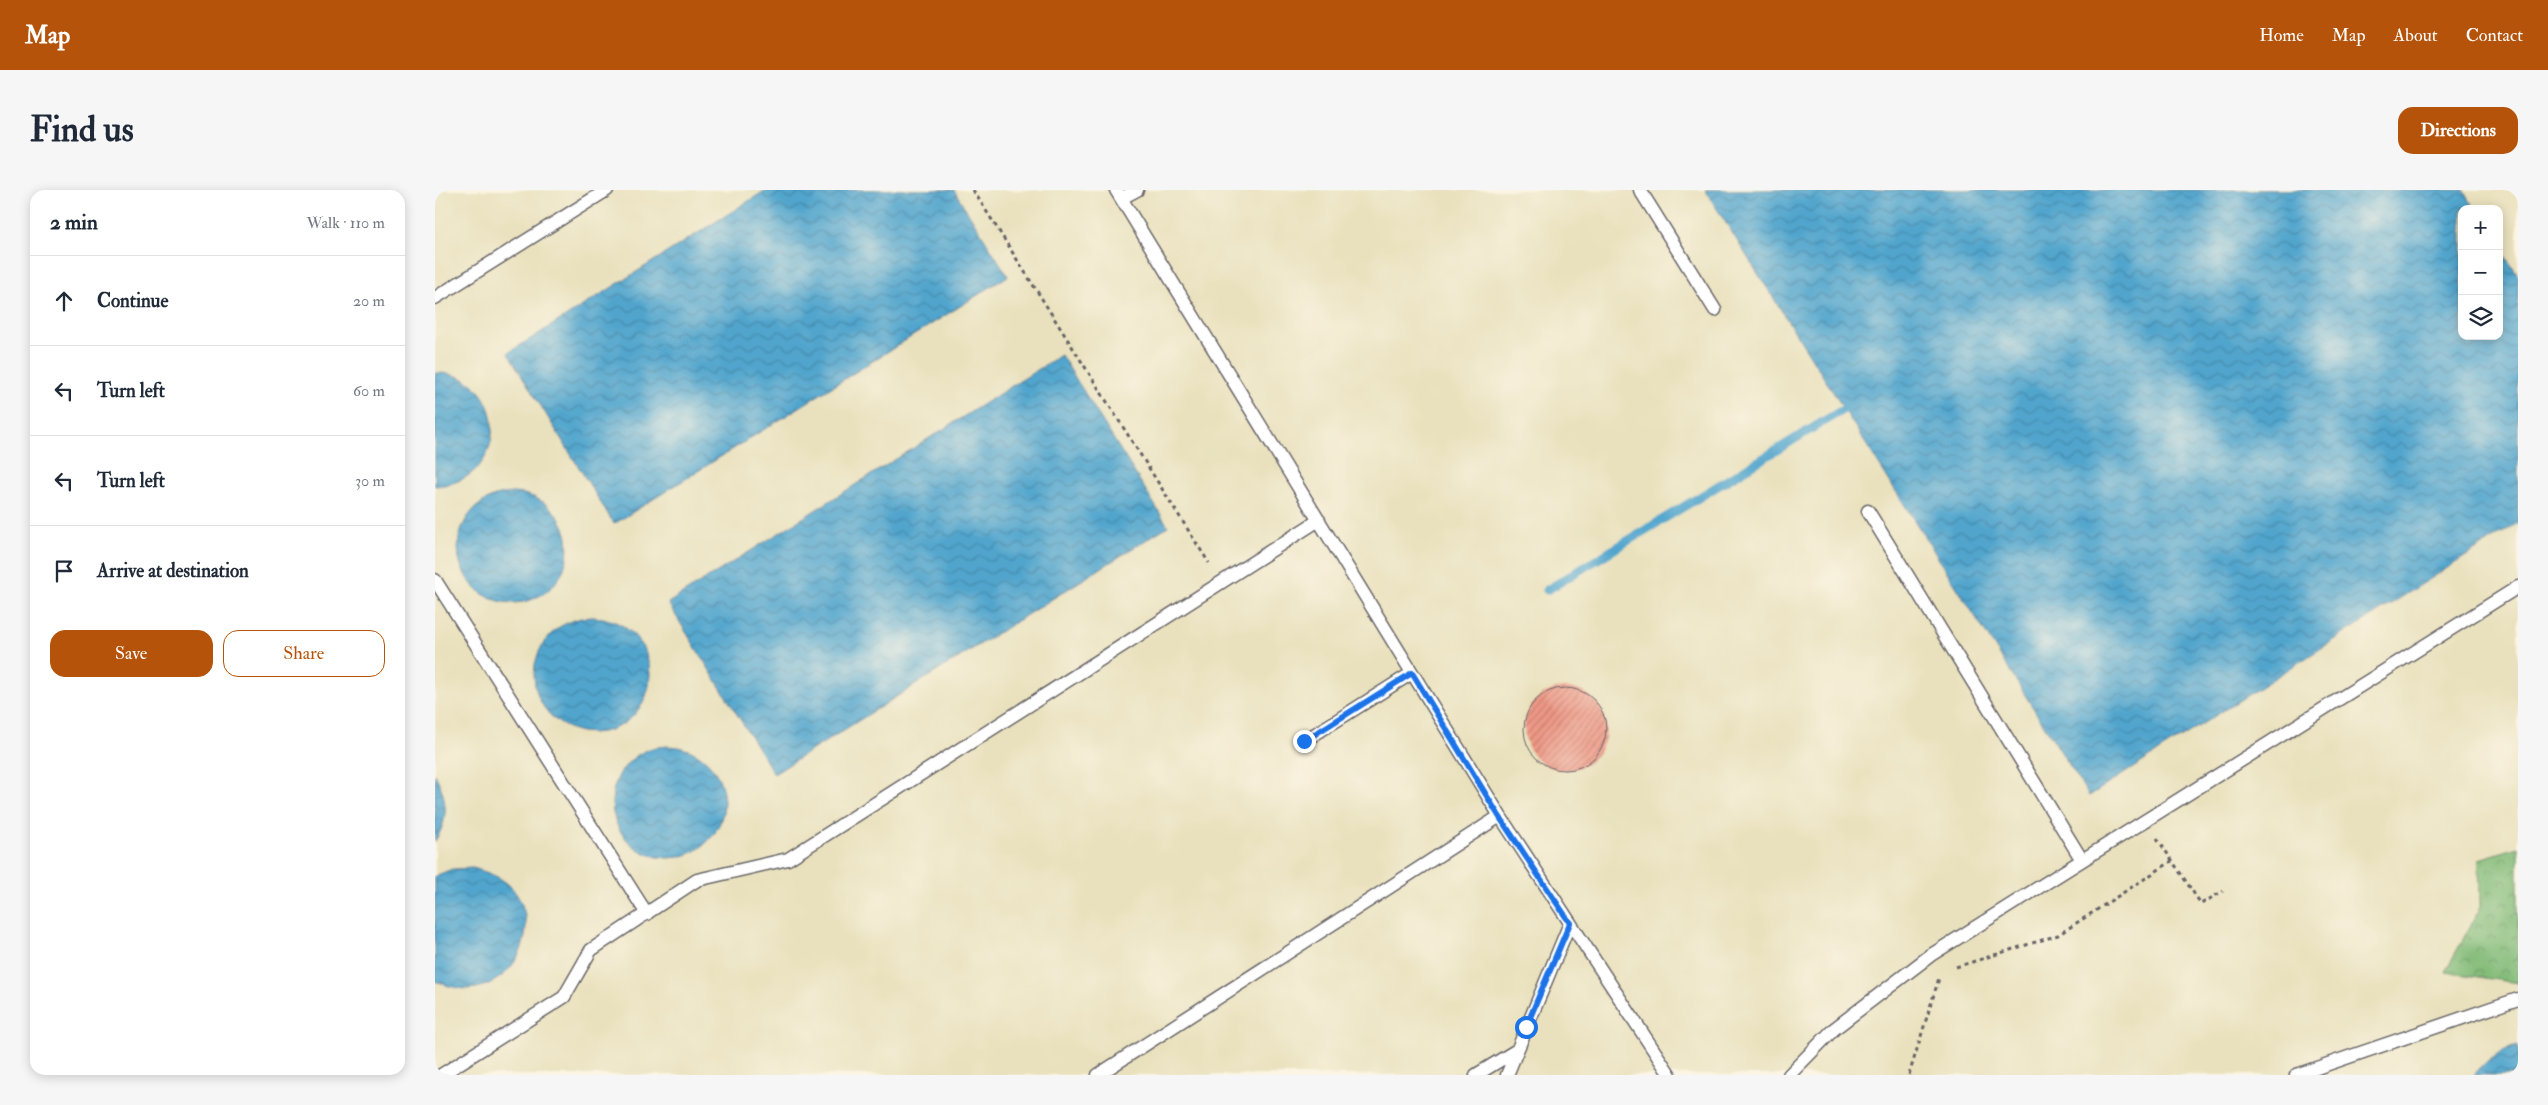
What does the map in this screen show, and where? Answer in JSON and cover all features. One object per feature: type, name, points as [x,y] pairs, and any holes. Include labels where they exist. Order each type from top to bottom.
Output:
[{"type":"lane","points":[[435,298],[607,190]]},
{"type":"lane","points":[[1137,190],[1119,194],[1499,816],[1670,1075]]},
{"type":"lane","points":[[1640,190],[1715,310]]},
{"type":"lane","points":[[1868,511],[2083,860]]},
{"type":"lane","points":[[441,1075],[564,997],[591,950],[697,880],[788,859],[1319,520]]},
{"type":"lane","points":[[435,580],[647,914]]},
{"type":"lane","points":[[1789,1075],[1834,1029],[1931,955],[2518,587]]},
{"type":"lane","points":[[1304,741],[1412,673]]},
{"type":"lane","points":[[1098,1075],[1499,816]]},
{"type":"lane","points":[[1507,1075],[1570,923]]},
{"type":"lane","points":[[2296,1075],[2518,999]]},
{"type":"lane","points":[[1476,1075],[1517,1050]]},
{"type":"path","points":[[973,190],[1221,583]]},
{"type":"path","points":[[2146,820],[2201,904],[2223,891]]},
{"type":"path","points":[[1950,969],[2058,935],[2172,861]]},
{"type":"path","points":[[1909,1075],[1941,972]]},
{"type":"green space","points":[[2518,847],[2518,983],[2445,972],[2480,908],[2479,859]]},
{"type":"water","points":[[766,190],[954,190],[1008,276],[614,524],[508,353]]},
{"type":"water","points":[[1705,190],[2464,190],[2473,205],[2458,205],[2458,340],[2503,340],[2503,252],[2518,276],[2518,523],[2089,796]]},
{"type":"water","points":[[1061,355],[1168,526],[774,774],[668,603]]},
{"type":"water","points":[[435,373],[459,377],[477,389],[488,407],[492,427],[489,448],[479,466],[461,480],[435,486]]},
{"type":"water","points":[[513,493],[524,494],[534,498],[552,509],[563,527],[567,537],[567,559],[563,569],[552,587],[534,598],[524,602],[513,603],[502,602],[492,598],[474,587],[463,569],[459,559],[458,548],[459,537],[463,527],[474,509],[492,498],[502,494]]},
{"type":"water","points":[[592,617],[614,621],[624,626],[633,634],[641,643],[646,653],[650,675],[646,697],[641,707],[633,716],[624,724],[614,729],[592,733],[570,729],[560,724],[551,716],[543,707],[538,697],[534,675],[538,653],[543,643],[551,634],[560,626],[570,621]]},
{"type":"water","points":[[668,746],[690,750],[708,762],[720,780],[724,802],[720,824],[708,842],[690,854],[668,858],[646,854],[628,842],[616,824],[612,802],[616,780],[628,762],[646,750]]},
{"type":"water","points":[[435,774],[442,791],[445,816],[440,833],[435,841]]},
{"type":"water","points":[[473,868],[497,877],[510,886],[520,900],[525,915],[526,931],[522,947],[515,961],[505,973],[492,982],[476,988],[466,989],[435,981],[435,876],[452,869]]},
{"type":"water","points":[[2518,1045],[2518,1075],[2474,1075],[2494,1056]]},
{"type":"building","points":[[1565,688],[1581,691],[1594,700],[1603,713],[1606,729],[1603,745],[1594,758],[1581,767],[1565,770],[1549,767],[1536,758],[1527,745],[1524,729],[1527,713],[1536,700],[1549,691]]},
{"type":"waterway","points":[[1547,590],[1844,409]]},
{"type":"route","points":[[1304,741],[1412,673],[1499,816],[1570,923],[1526,1027]]}]
